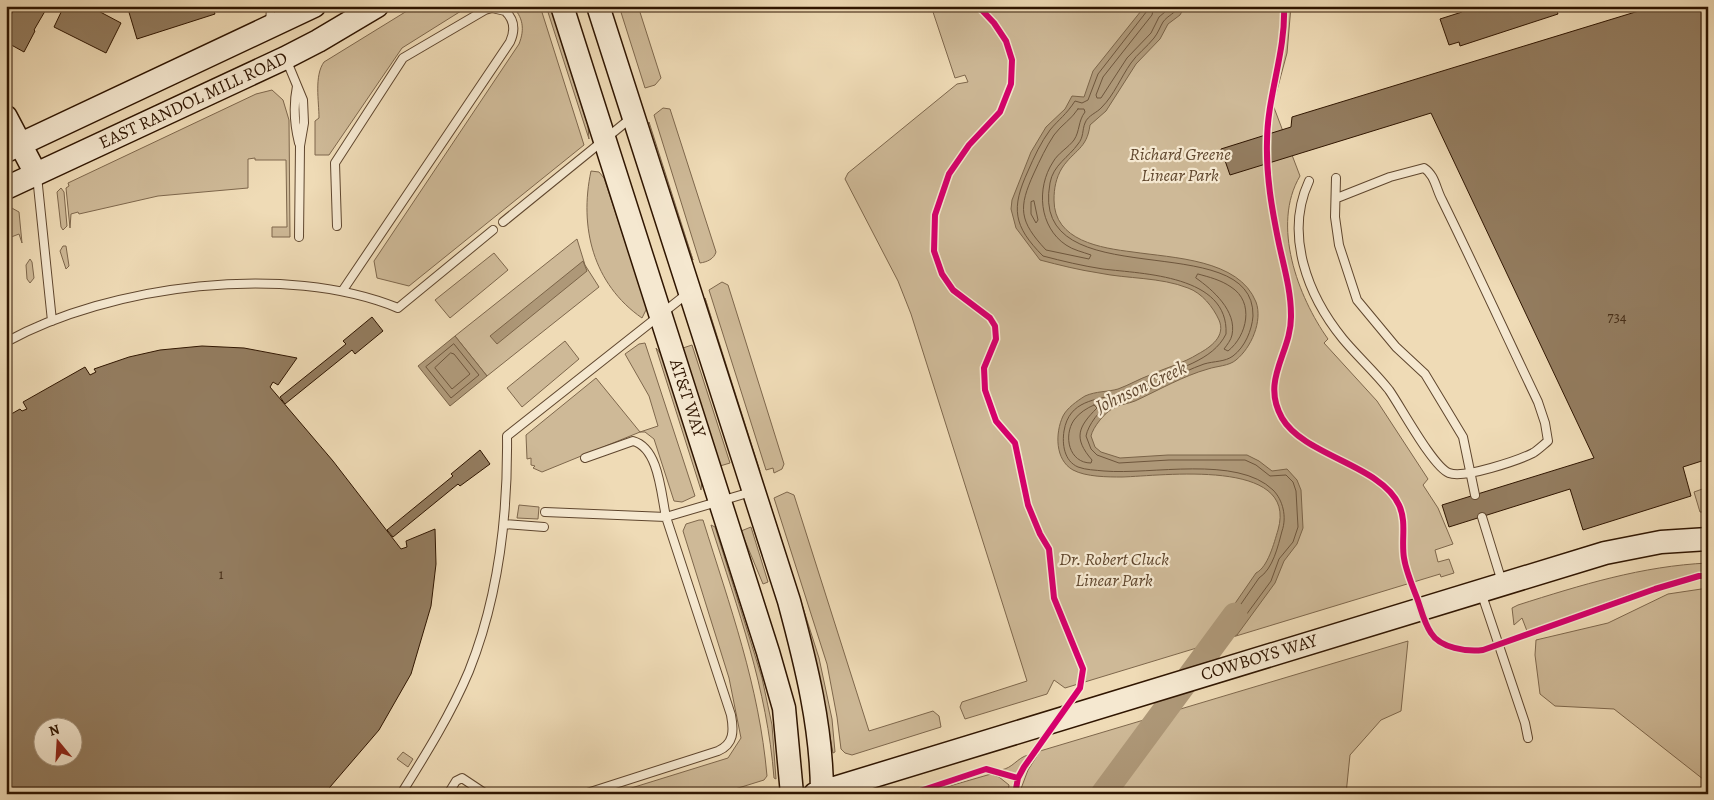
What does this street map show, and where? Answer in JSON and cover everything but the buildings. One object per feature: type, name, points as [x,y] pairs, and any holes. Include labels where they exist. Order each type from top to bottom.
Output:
[{"type":"main road","name":"EAST RANDOL MILL ROAD","points":[[14,147],[270,18],[314,6]]},
{"type":"main road","name":"EAST RANDOL MILL ROAD","points":[[6,188],[285,58],[377,6]]},
{"type":"main road","name":"AT&T WAY","points":[[562,6],[722,501],[784,708],[792,794]]},
{"type":"main road","name":"AT&T WAY","points":[[598,6],[789,601],[807,668],[817,721],[820,793]]},
{"type":"main road","points":[[270,18],[285,58]]},
{"type":"main road","points":[[6,117],[14,147],[36,174]]},
{"type":"main road","name":"COWBOYS WAY","points":[[820,793],[985,740],[1605,553],[1661,542],[1708,539]]},
{"type":"lane","points":[[337,226],[335,163],[403,58],[485,10],[492,8],[505,11],[514,29],[510,42],[343,290]]},
{"type":"lane","points":[[285,58],[304,100],[304,124],[300,146],[299,237]]},
{"type":"lane","points":[[503,222],[633,116]]},
{"type":"lane","points":[[1309,181],[1299,207],[1298,233],[1307,275],[1320,307],[1344,341],[1389,390],[1442,468],[1449,474],[1471,473],[1533,452],[1548,441],[1545,423],[1538,402],[1458,231],[1441,199],[1431,172],[1424,168],[1390,177],[1337,198]]},
{"type":"lane","points":[[36,174],[52,321]]},
{"type":"lane","points":[[1336,178],[1337,198],[1335,217],[1339,245],[1357,300],[1396,347],[1425,374],[1463,438],[1475,495]]},
{"type":"lane","points":[[6,342],[52,321],[113,302],[175,290],[261,285],[304,285],[343,290],[370,297],[398,308],[493,230]]},
{"type":"lane","points":[[401,794],[444,720],[469,669],[492,597],[508,486],[507,436],[689,292]]},
{"type":"lane","points":[[584,794],[718,751],[727,745],[732,736],[731,715],[666,517],[653,462],[646,449],[639,443],[633,442],[585,458]]},
{"type":"lane","points":[[545,512],[666,517],[753,491]]},
{"type":"lane","points":[[1482,517],[1502,584]]},
{"type":"lane","points":[[504,524],[544,527]]},
{"type":"lane","points":[[1480,591],[1525,723],[1528,738]]},
{"type":"lane","points":[[448,794],[456,781],[462,778],[486,794]]},
{"type":"green space","points":[[415,6],[469,6],[402,48],[329,155],[315,155],[315,121],[319,118],[318,81],[324,62]]},
{"type":"green space","points":[[512,6],[540,6],[584,145],[409,286],[377,278],[374,261],[519,44],[522,24],[519,14]]},
{"type":"green space","points":[[546,6],[550,6],[588,126],[589,139]]},
{"type":"green space","points":[[619,6],[638,6],[661,78],[655,85],[645,88]]},
{"type":"green space","points":[[931,6],[1291,6],[1287,53],[1273,105],[1300,176],[1292,195],[1288,216],[1288,238],[1298,282],[1317,322],[1328,339],[1324,343],[1377,401],[1428,479],[1423,485],[1438,508],[1453,544],[1435,550],[1438,562],[1449,559],[1454,573],[1441,577],[1440,574],[1065,688],[1054,680],[1047,694],[965,719],[960,707],[962,702],[1027,681],[911,314],[898,281],[845,179],[848,173],[957,84],[968,82],[965,75],[955,78]]},
{"type":"green space","points":[[272,90],[283,100],[289,120],[290,237],[272,237],[272,227],[287,227],[286,160],[255,160],[255,158],[248,159],[248,188],[158,196],[79,214],[78,212],[71,214],[70,228],[66,188],[69,186],[68,183],[256,94]]},
{"type":"green space","points":[[663,108],[670,109],[716,252],[712,258],[703,263],[700,263],[654,115]]},
{"type":"green space","points":[[649,122],[693,260],[648,128]]},
{"type":"green space","points":[[591,171],[599,172],[604,178],[647,308],[642,318],[625,304],[612,289],[601,271],[594,253],[587,213]]},
{"type":"green space","points":[[61,188],[64,192],[67,226],[63,230],[61,227],[57,192]]},
{"type":"green space","points":[[10,207],[19,212],[22,243],[19,234],[6,239],[6,209]]},
{"type":"green space","points":[[577,239],[585,265],[599,287],[487,376],[455,336]]},
{"type":"green space","points":[[63,246],[66,246],[69,266],[66,269],[60,251]]},
{"type":"green space","points":[[494,253],[508,270],[450,318],[435,300]]},
{"type":"green space","points":[[30,259],[34,278],[30,283],[27,279],[26,265]]},
{"type":"green space","points":[[722,282],[728,285],[784,464],[782,469],[774,473],[773,468],[766,470],[709,290]]},
{"type":"green space","points":[[705,298],[760,471],[758,470]]},
{"type":"green space","points":[[565,341],[579,359],[522,407],[507,388]]},
{"type":"green space","points":[[645,343],[695,496],[682,502],[674,501],[654,439],[645,432],[640,432],[658,426],[649,396],[625,354],[639,344]]},
{"type":"green space","points":[[692,345],[730,463],[720,466],[683,348]]},
{"type":"green space","points":[[656,348],[661,354],[702,481],[701,490]]},
{"type":"green space","points":[[596,378],[640,432],[542,472],[533,468],[535,466],[531,465],[531,458],[527,459],[526,435]]},
{"type":"green space","points":[[1708,487],[1708,512],[1700,512],[1694,492]]},
{"type":"green space","points":[[787,492],[794,495],[869,731],[933,711],[939,716],[941,727],[852,755],[845,753],[841,749],[827,664],[774,498]]},
{"type":"green space","points":[[770,504],[819,658],[832,719],[835,752],[833,753],[817,665]]},
{"type":"green space","points":[[519,505],[539,507],[538,519],[517,518]]},
{"type":"green space","points":[[703,520],[742,646],[757,710],[767,776],[764,780],[719,794],[612,794],[728,758],[741,738],[729,678],[683,531],[686,524]]},
{"type":"green space","points":[[711,525],[715,527],[762,678],[772,725],[776,779],[774,778],[765,712],[758,681],[741,619]]},
{"type":"green space","points":[[751,527],[768,582],[763,584],[741,531]]},
{"type":"green space","points":[[1708,563],[1708,573],[1694,574],[1629,594],[1527,631],[1522,618],[1514,625],[1512,608],[1518,605],[1635,572]]},
{"type":"green space","points":[[1708,588],[1708,783],[1614,709],[1555,706],[1540,694],[1535,655],[1536,640],[1608,623],[1668,594]]},
{"type":"green space","points":[[1408,641],[1401,711],[1381,720],[1350,755],[1346,794],[1019,794],[1028,770],[1040,751]]},
{"type":"green space","points":[[403,752],[413,759],[408,767],[397,759]]},
{"type":"green space","points":[[1028,755],[1016,775],[1001,770],[1009,767]]},
{"type":"green space","points":[[991,774],[999,777],[1009,785],[1008,794],[922,794]]},
{"type":"water","points":[[1145,6],[1185,6],[1180,15],[1168,24],[1160,39],[1136,64],[1106,111],[1090,125],[1083,144],[1060,172],[1054,191],[1054,200],[1056,214],[1062,225],[1082,240],[1107,248],[1185,259],[1220,269],[1235,277],[1247,288],[1256,302],[1258,309],[1257,326],[1251,341],[1236,360],[1226,365],[1189,375],[1135,401],[1116,407],[1100,420],[1091,436],[1095,447],[1101,452],[1120,458],[1168,455],[1247,455],[1272,471],[1287,469],[1297,480],[1301,490],[1303,528],[1297,544],[1284,561],[1275,583],[1237,635],[1207,644],[1256,573],[1264,566],[1270,554],[1278,530],[1279,507],[1268,491],[1248,481],[1222,476],[1194,474],[1116,477],[1084,474],[1067,466],[1060,453],[1058,438],[1063,416],[1076,402],[1089,394],[1118,389],[1193,357],[1208,348],[1219,336],[1221,326],[1219,320],[1214,310],[1198,293],[1177,284],[1110,275],[1040,260],[1016,228],[1011,209],[1012,200],[1031,152],[1046,127],[1065,109],[1072,96],[1084,97],[1093,71]]},
{"type":"water","points":[[583,261],[587,271],[497,344],[490,336]]},
{"type":"water","points":[[455,336],[487,376],[450,406],[418,366]]},
{"type":"waterway","name":"Johnson Creek","points":[[1103,794],[1235,615]]},
{"type":"cycle path","points":[[978,6],[994,23],[1006,41],[1012,60],[1011,84],[1000,112],[969,145],[949,174],[935,215],[934,251],[942,274],[953,290],[990,318],[995,326],[996,339],[984,368],[985,390],[996,421],[1015,443],[1028,505],[1040,534],[1049,549],[1054,598],[1083,669],[1080,688],[1024,767],[1018,778],[1015,794]]},
{"type":"cycle path","points":[[1284,6],[1282,40],[1270,108],[1267,142],[1267,168],[1270,193],[1291,306],[1290,329],[1275,378],[1276,404],[1282,418],[1293,431],[1307,442],[1360,470],[1390,491],[1399,505],[1403,518],[1403,551],[1406,568],[1431,633],[1441,642],[1454,648],[1483,650],[1655,589],[1699,576],[1708,576]]},
{"type":"cycle path","points":[[911,794],[986,769],[1018,778]]},
{"type":"park label","name":"Richard Greene Linear Park","points":[[1180,164]]},
{"type":"park label","name":"Dr. Robert Cluck Linear Park","points":[[1114,569]]}]
